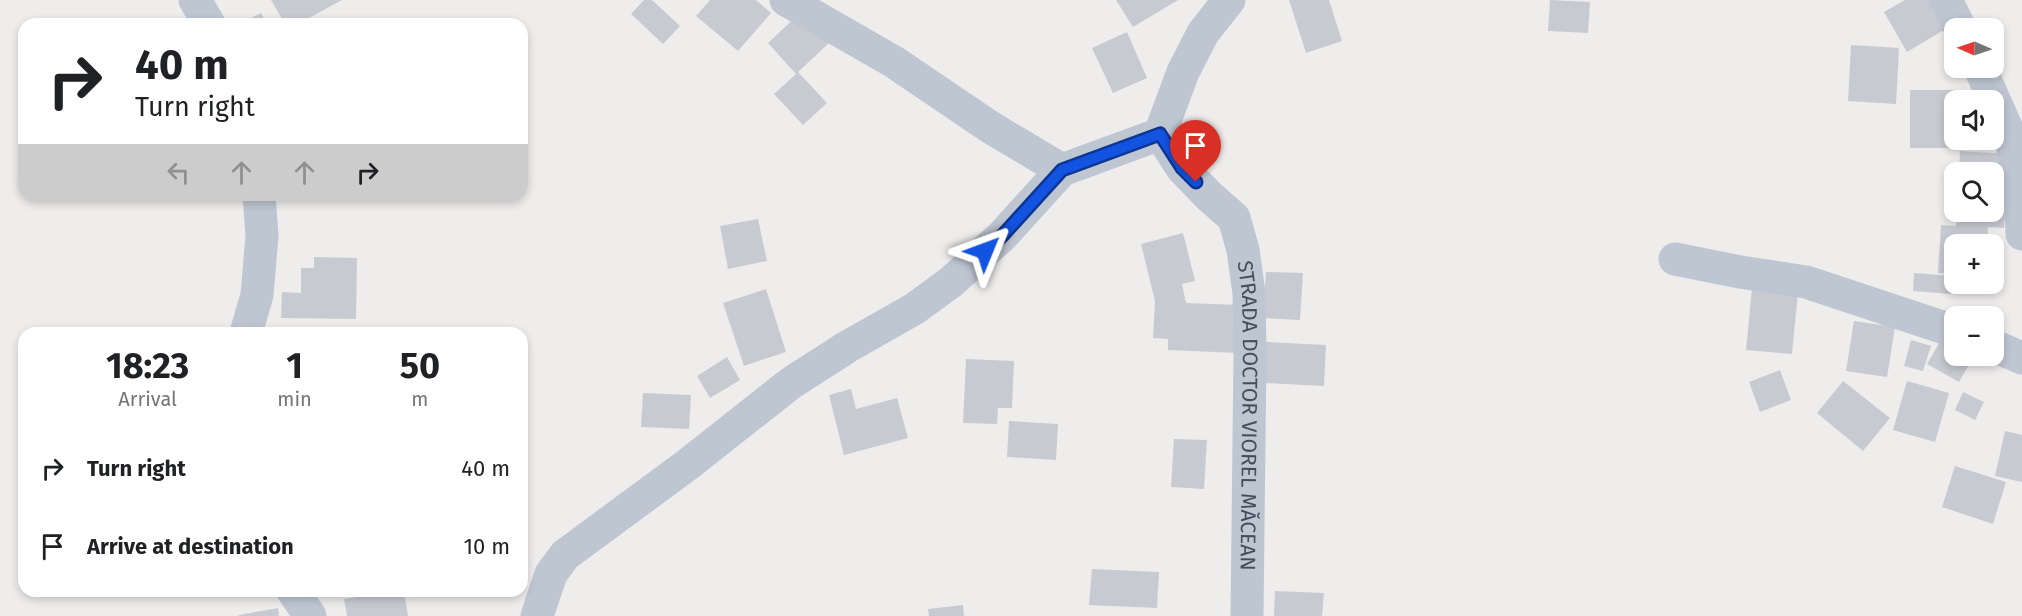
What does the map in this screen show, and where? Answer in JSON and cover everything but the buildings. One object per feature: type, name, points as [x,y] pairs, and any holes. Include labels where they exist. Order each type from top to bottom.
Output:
[{"type":"street","points":[[195,0],[206,18]]},
{"type":"street","points":[[786,0],[894,62],[990,127],[1062,170]]},
{"type":"street","points":[[537,616],[551,574],[564,555],[687,465],[791,383],[847,347],[914,309],[951,282],[1002,236],[1062,170],[1160,134],[1183,72],[1203,33],[1229,0]]},
{"type":"street","points":[[1946,0],[1955,18]]},
{"type":"street","points":[[1985,78],[2017,141],[2022,234]]},
{"type":"street","name":"STRADA DOCTOR VIOREL MĂCEAN","points":[[1160,134],[1182,168],[1234,218],[1243,250],[1249,293],[1250,463],[1247,616]]},
{"type":"street","points":[[248,327],[257,295],[262,236],[259,201]]},
{"type":"street","points":[[1675,259],[1806,282],[1944,328]]},
{"type":"street","points":[[2004,350],[2022,358]]},
{"type":"street","points":[[297,597],[310,616]]},
{"type":"route","points":[[985,251],[1002,236],[1062,170],[1160,134],[1182,168],[1196,182]]}]
